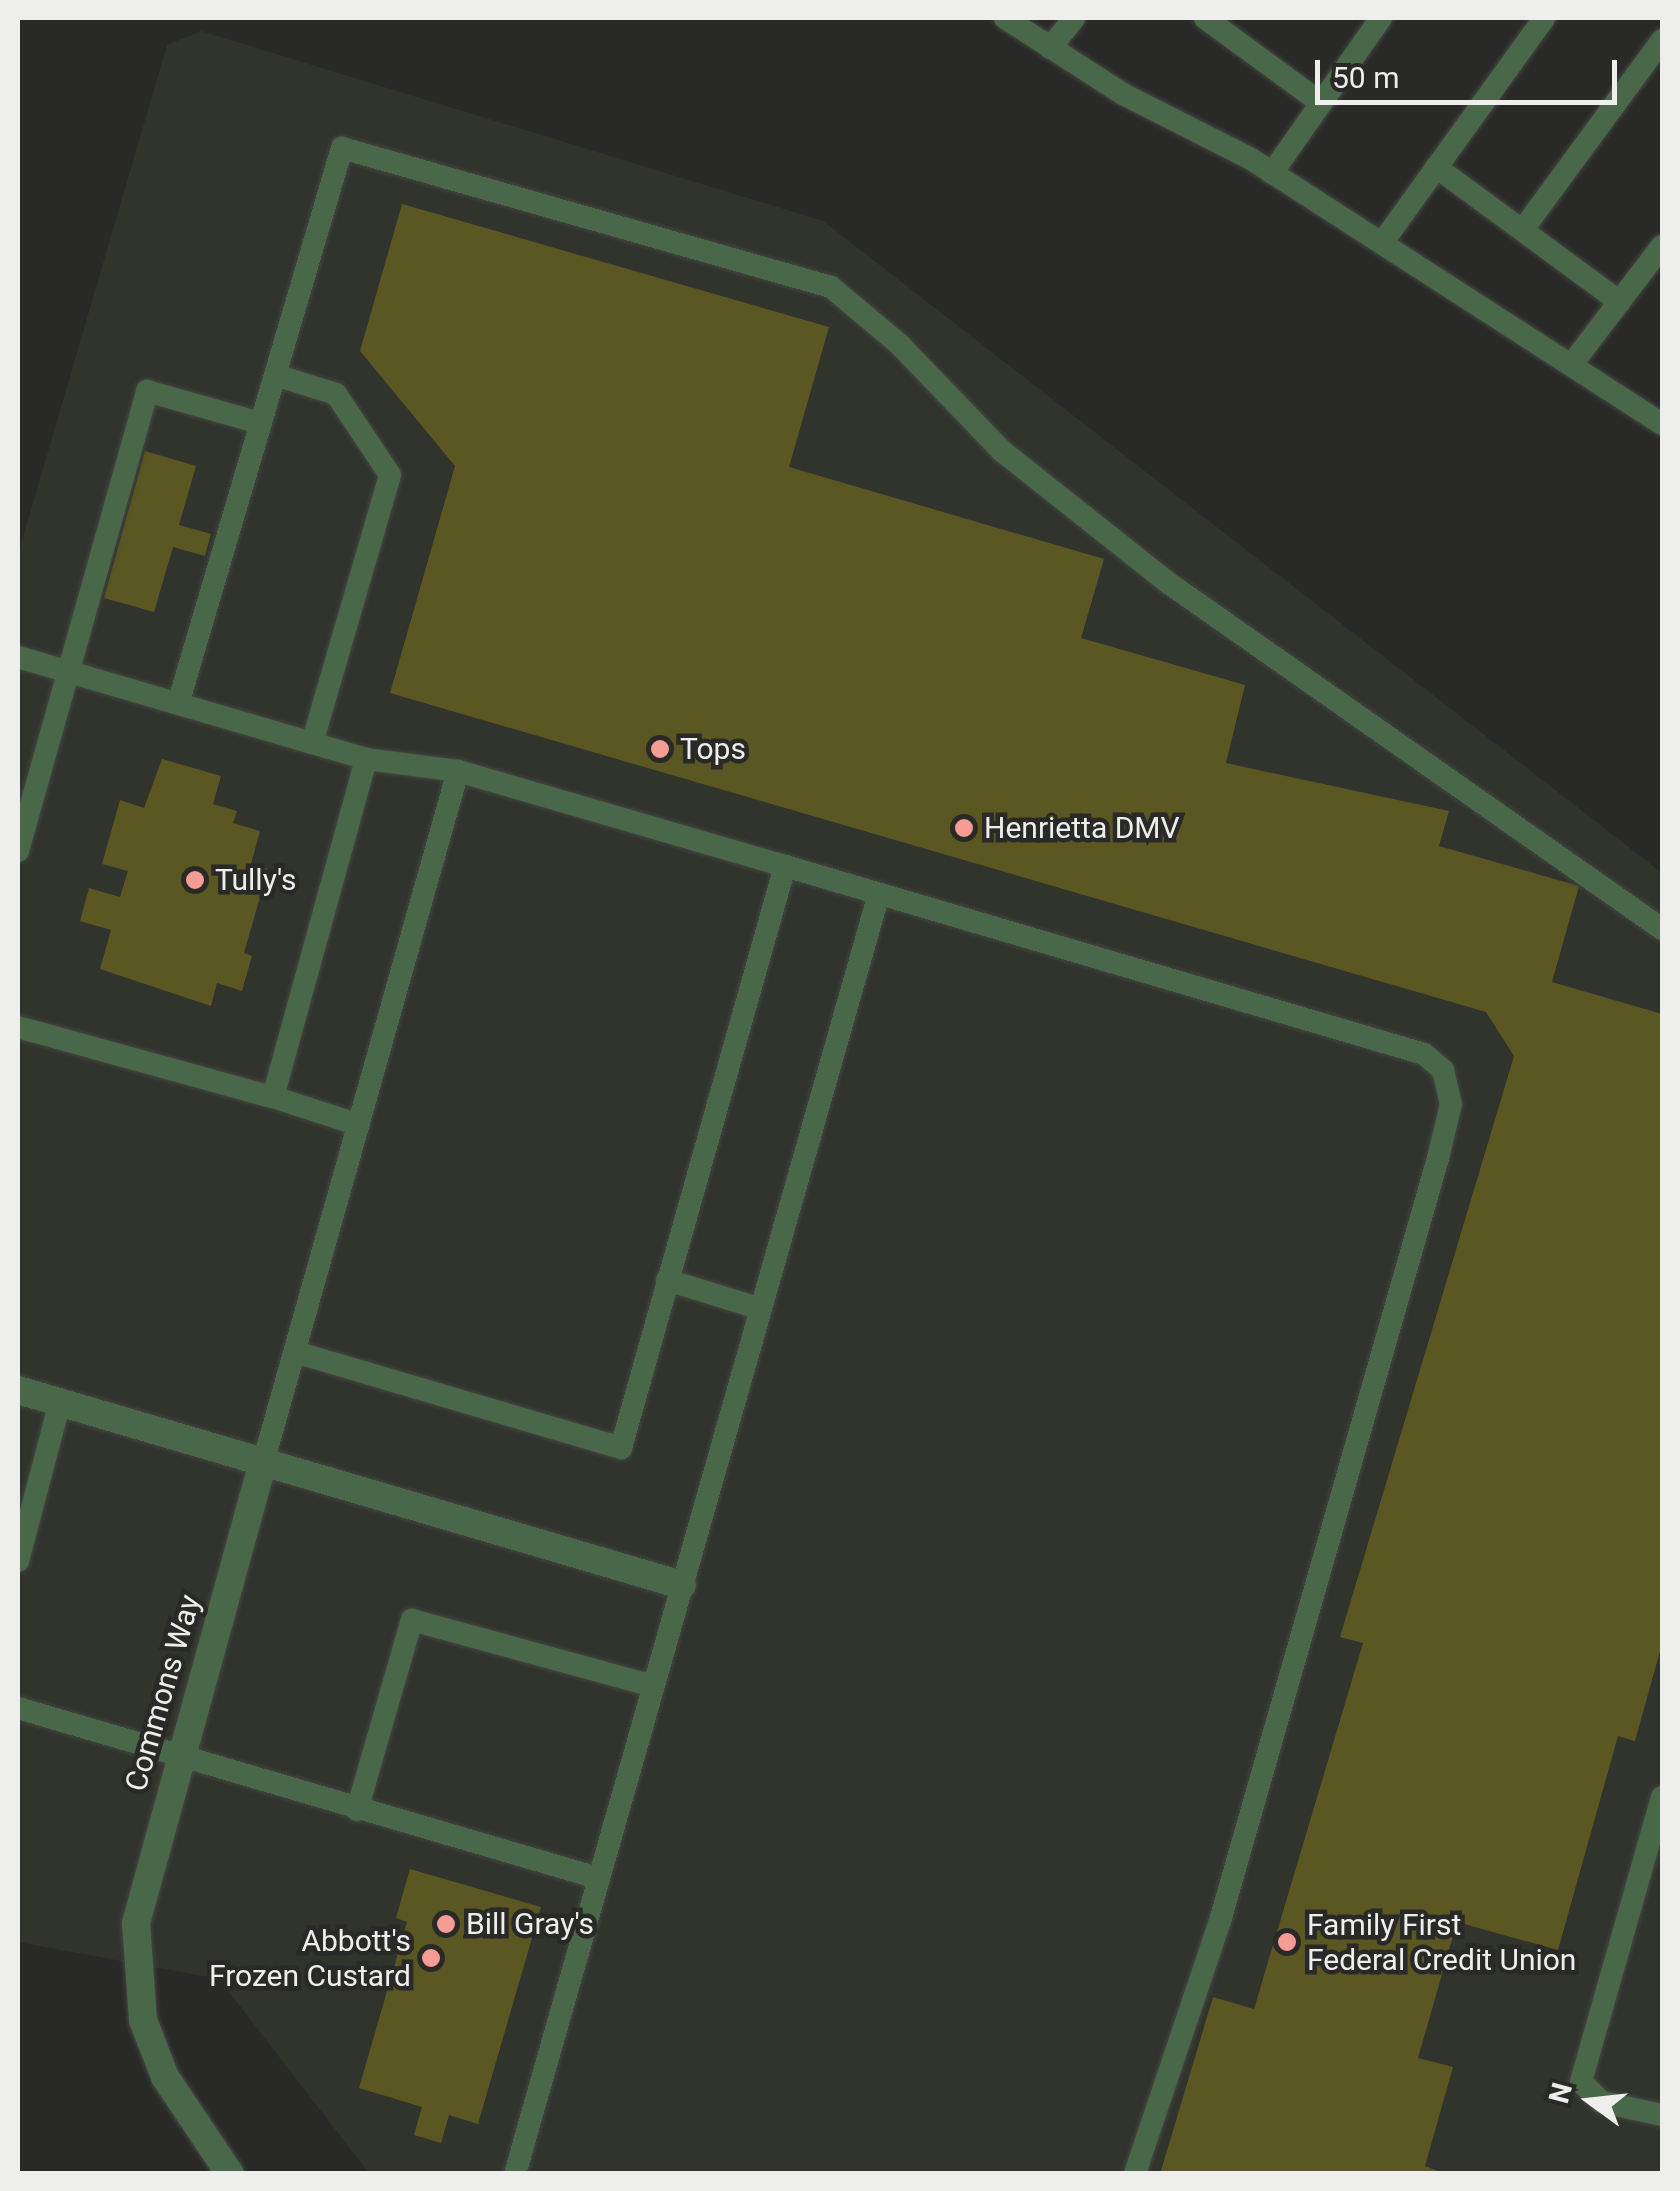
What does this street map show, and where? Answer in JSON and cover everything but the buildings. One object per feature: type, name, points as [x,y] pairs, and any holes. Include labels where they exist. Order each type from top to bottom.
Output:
[{"type":"street","points":[[18,1390],[682,1585]]},
{"type":"street","name":"Commons Way","points":[[230,2174],[165,2077],[144,2020],[135,1970],[139,1908],[177,1759],[263,1463]]},
{"type":"lane","points":[[1005,18],[1050,48],[1272,173],[1662,424]]},
{"type":"lane","points":[[1050,48],[1074,18]]},
{"type":"lane","points":[[1272,173],[1381,18]]},
{"type":"lane","points":[[1382,243],[1544,18]]},
{"type":"lane","points":[[1216,21],[1322,103]]},
{"type":"lane","points":[[1524,228],[1662,40]]},
{"type":"lane","points":[[178,704],[342,148],[831,287],[900,345],[1002,451],[1170,584],[1662,929]]},
{"type":"lane","points":[[1436,168],[1524,228],[1620,302]]},
{"type":"lane","points":[[1572,364],[1662,246]]},
{"type":"lane","points":[[275,375],[336,394],[390,475],[312,743]]},
{"type":"lane","points":[[18,851],[147,392],[260,424]]},
{"type":"lane","points":[[18,657],[366,759],[458,771],[1424,1054],[1443,1070],[1451,1104],[1216,1936],[1135,2174]]},
{"type":"lane","points":[[272,1096],[366,759]]},
{"type":"lane","points":[[263,1463],[458,771]]},
{"type":"lane","points":[[294,1352],[621,1448],[785,866]]},
{"type":"lane","points":[[514,2174],[879,894]]},
{"type":"lane","points":[[18,1027],[272,1096],[359,1125]]},
{"type":"lane","points":[[667,1280],[760,1309]]},
{"type":"lane","points":[[18,1554],[60,1402]]},
{"type":"lane","points":[[358,1810],[412,1620],[653,1686]]},
{"type":"lane","points":[[18,1708],[177,1759],[598,1878]]},
{"type":"lane","points":[[1662,1798],[1581,2082],[1602,2102],[1662,2115]]},
{"type":"shaded area","points":[[201,31],[823,221],[1662,873],[1662,2173],[369,2173],[219,1979],[18,1942],[18,554],[167,45]]},
{"type":"place","name":"Tops","points":[[660,749]]},
{"type":"place","name":"Henrietta DMV","points":[[964,828]]},
{"type":"place","name":"Tully's","points":[[195,880]]},
{"type":"place","name":"Bill Gray's","points":[[446,1924]]},
{"type":"place","name":"Family First Federal Credit Union","points":[[1287,1942]]},
{"type":"place","name":"Abbott's Frozen Custard","points":[[431,1958]]}]
